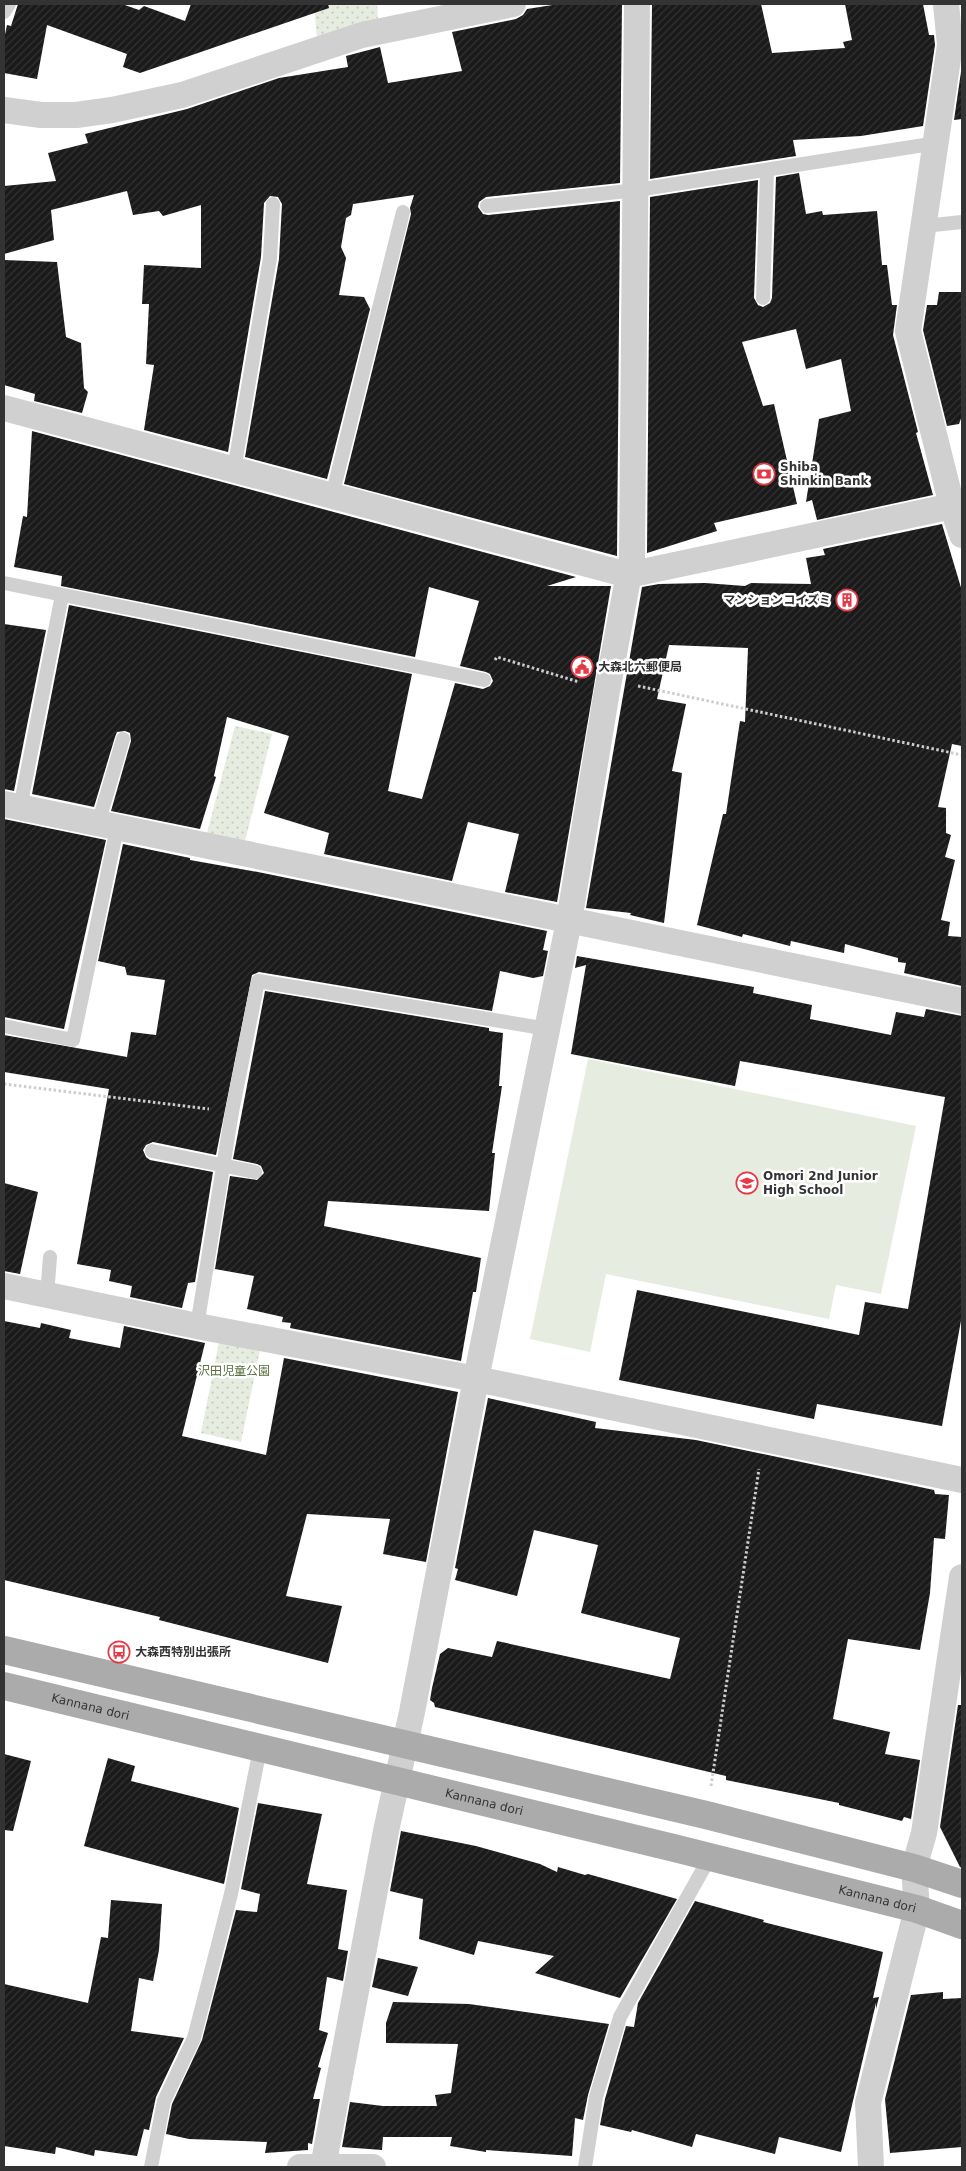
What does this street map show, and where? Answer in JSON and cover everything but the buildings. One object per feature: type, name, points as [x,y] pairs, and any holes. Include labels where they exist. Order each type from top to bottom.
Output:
[{"type":"main road","points":[[4,1650],[405,1746],[706,1815],[914,1868],[962,1884]]},
{"type":"main road","name":"Kannana dori","points":[[4,1686],[710,1857],[917,1909],[962,1925]]},
{"type":"street","points":[[4,110],[41,115],[76,115],[112,110],[182,95],[362,35],[513,4]]},
{"type":"street","points":[[373,2167],[315,2167],[405,1746],[476,1379],[548,1030],[569,921],[632,557],[637,190],[637,4]]},
{"type":"street","points":[[952,14],[950,45],[937,143],[908,330],[957,505],[962,536]]},
{"type":"street","points":[[4,408],[628,575],[957,505]]},
{"type":"street","points":[[12,806],[962,1000]]},
{"type":"street","points":[[4,1286],[198,1326],[476,1379],[962,1480]]},
{"type":"street","points":[[870,2167],[868,2103],[917,1909],[914,1868],[924,1833],[962,1577]]},
{"type":"lane","points":[[4,12],[8,4]]},
{"type":"lane","points":[[487,206],[637,190],[937,143]]},
{"type":"lane","points":[[763,298],[767,170]]},
{"type":"lane","points":[[234,470],[270,258],[273,204]]},
{"type":"lane","points":[[332,496],[403,212]]},
{"type":"lane","points":[[924,226],[962,222]]},
{"type":"lane","points":[[4,582],[484,680]]},
{"type":"lane","points":[[12,806],[62,595]]},
{"type":"lane","points":[[4,1026],[74,1040],[123,740]]},
{"type":"lane","points":[[198,1326],[232,1112],[258,980],[548,1030]]},
{"type":"lane","points":[[152,1151],[256,1172]]},
{"type":"lane","points":[[47,1295],[50,1257]]},
{"type":"lane","points":[[151,2167],[164,2101],[194,2038],[231,1894],[260,1749]]},
{"type":"lane","points":[[585,2167],[596,2097],[620,2017],[710,1857]]},
{"type":"path","points":[[484,680],[497,657],[609,686],[962,755]]},
{"type":"path","points":[[4,1084],[232,1112]]},
{"type":"path","points":[[706,1815],[764,1438]]},
{"type":"green space","points":[[314,4],[377,4],[378,20],[317,39]]},
{"type":"green space","points":[[235,726],[272,734],[244,845],[206,837]]},
{"type":"green space","points":[[588,1059],[916,1126],[881,1294],[836,1285],[829,1319],[606,1274],[590,1352],[530,1339]]},
{"type":"green space","name":"沢田児童公園","points":[[219,1342],[260,1350],[241,1442],[201,1433]]},
{"type":"place","name":"Shiba Shinkin Bank","points":[[764,474]]},
{"type":"place","name":"マンションコイズミ","points":[[847,600]]},
{"type":"place","name":"大森北六郵便局","points":[[582,667]]},
{"type":"place","name":"Omori 2nd Junior High School","points":[[747,1183]]},
{"type":"place","name":"大森西特別出張所","points":[[119,1652]]}]
